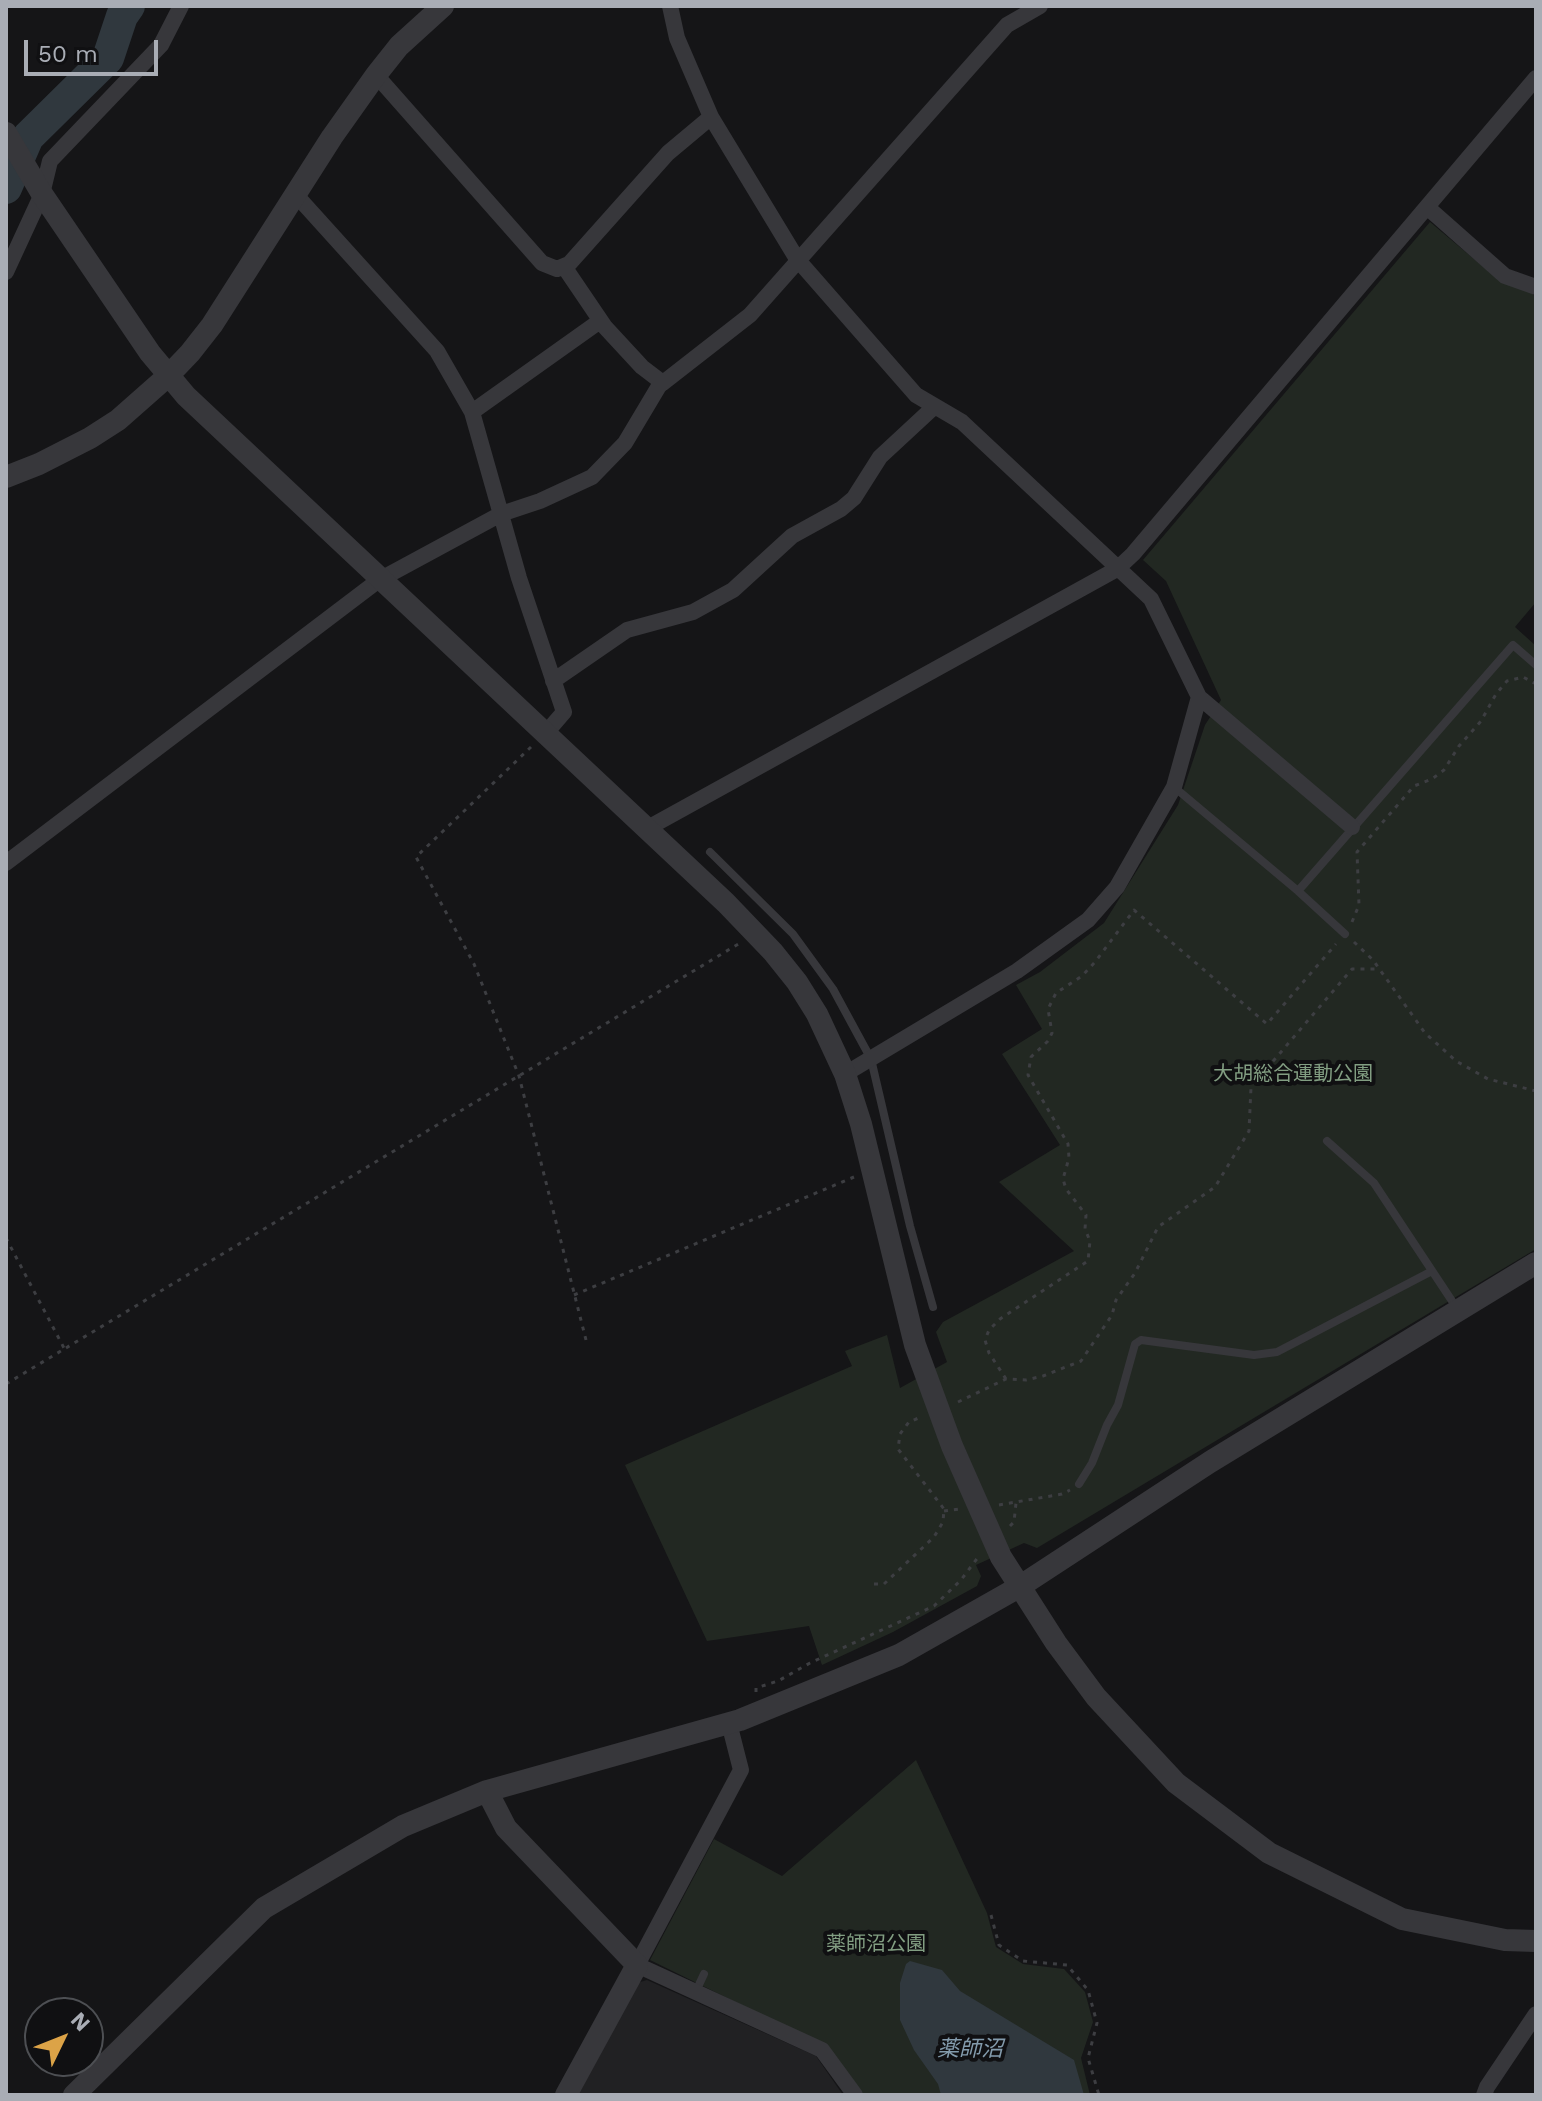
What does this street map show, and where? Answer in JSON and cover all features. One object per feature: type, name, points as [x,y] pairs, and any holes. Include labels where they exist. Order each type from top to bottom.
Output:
[{"type":"street","points":[[6,272],[42,194],[50,161],[161,45],[181,6]]},
{"type":"street","points":[[6,477],[90,438],[118,420],[169,375],[212,325],[332,137],[376,75],[399,46],[443,6]]},
{"type":"street","points":[[670,6],[677,38],[711,117],[797,259],[916,395],[962,422],[1151,599],[1199,697],[1352,827]]},
{"type":"street","points":[[9,856],[379,580],[501,514],[540,501],[592,477],[625,443],[663,383],[750,315],[1007,25],[1040,6]]},
{"type":"street","points":[[376,75],[542,263],[557,269],[565,268],[668,153],[711,117]]},
{"type":"street","points":[[646,829],[1117,569],[1536,78]]},
{"type":"street","points":[[6,133],[42,194],[150,353],[186,396],[726,903],[797,982],[817,1014],[845,1074],[873,1170],[915,1345],[992,1555],[1019,1587],[1096,1697],[1176,1783],[1269,1853],[1402,1919],[1505,1940],[1536,1941]]},
{"type":"street","points":[[296,195],[437,351],[472,412],[537,636],[564,712],[545,734]]},
{"type":"street","points":[[1427,207],[1505,276],[1536,287]]},
{"type":"street","points":[[565,268],[600,321],[633,358],[663,383]]},
{"type":"street","points":[[472,412],[600,321]]},
{"type":"street","points":[[553,681],[627,630],[693,612],[733,590],[792,536],[841,509],[854,498],[880,457],[935,406]]},
{"type":"street","points":[[845,1074],[1017,971],[1088,920],[1117,887],[1174,787],[1199,697]]},
{"type":"street","points":[[74,2095],[264,1908],[403,1826],[487,1791],[729,1723],[899,1655],[1019,1587],[1210,1462],[1536,1263]]},
{"type":"street","points":[[566,2095],[741,1770],[729,1723]]},
{"type":"street","points":[[487,1791],[506,1828],[637,1965],[822,2050],[855,2095]]},
{"type":"street","points":[[1484,2095],[1536,2014]]},
{"type":"lane","points":[[1298,891],[1513,645],[1536,665]]},
{"type":"lane","points":[[1174,787],[1345,934]]},
{"type":"lane","points":[[710,852],[793,934],[833,989],[871,1059],[910,1226],[933,1307]]},
{"type":"lane","points":[[726,903],[743,886]]},
{"type":"lane","points":[[773,952],[793,934]]},
{"type":"lane","points":[[1327,1141],[1374,1183],[1458,1311]]},
{"type":"lane","points":[[887,1232],[910,1226]]},
{"type":"lane","points":[[1079,1484],[1118,1405],[1135,1344],[1141,1340],[1254,1355],[1277,1352],[1432,1271]]},
{"type":"lane","points":[[696,1992],[704,1974]]},
{"type":"path","points":[[1006,1379],[989,1353],[985,1340],[989,1330],[1000,1319],[1088,1261],[1090,1241],[1085,1229],[1086,1215],[1066,1189],[1063,1179],[1069,1158],[1068,1144],[1028,1075],[1031,1057],[1052,1033],[1048,1009],[1056,993],[1082,976],[1134,910],[1267,1024],[1345,934],[1359,905],[1357,852],[1414,786],[1444,770],[1507,681],[1523,677],[1536,684]]},
{"type":"path","points":[[545,734],[416,857],[474,964],[519,1076],[586,1340]]},
{"type":"path","points":[[6,1384],[756,933]]},
{"type":"path","points":[[1345,934],[1373,960],[1425,1033],[1456,1061],[1488,1079],[1536,1091]]},
{"type":"path","points":[[950,1405],[1006,1379],[1026,1380],[1043,1376],[1081,1361],[1112,1315],[1116,1300],[1135,1273],[1158,1227],[1215,1187],[1249,1131],[1251,1087],[1352,969],[1378,969]]},
{"type":"path","points":[[574,1295],[873,1170]]},
{"type":"path","points":[[6,1238],[65,1350]]},
{"type":"path","points":[[874,1584],[884,1584],[934,1537],[943,1522],[944,1511],[898,1449],[900,1434],[909,1422],[923,1417]]},
{"type":"path","points":[[987,1506],[1062,1494],[1079,1484]]},
{"type":"path","points":[[1003,1533],[1014,1522],[1016,1503]]},
{"type":"path","points":[[944,1511],[973,1508]]},
{"type":"path","points":[[757,1697],[756,1688],[778,1681],[934,1606],[961,1580],[971,1564],[992,1555]]},
{"type":"path","points":[[991,1915],[999,1945],[1023,1961],[1067,1965],[1088,1990],[1097,2023],[1088,2058],[1099,2095]]},
{"type":"shaded area","points":[[647,1980],[816,2056],[843,2095],[575,2095],[637,1983]]},
{"type":"green space","name":"大胡総合運動公園","points":[[1430,222],[1499,280],[1527,289],[1536,297],[1536,602],[1515,627],[1536,646],[1536,1249],[1037,1548],[1024,1543],[976,1565],[981,1576],[977,1586],[893,1632],[822,1665],[809,1626],[707,1641],[625,1465],[852,1366],[845,1351],[887,1335],[900,1388],[947,1362],[936,1332],[943,1322],[1074,1251],[999,1182],[1060,1145],[1002,1054],[1042,1029],[1016,985],[1040,972],[1104,923],[1178,805],[1205,725],[1221,700],[1166,581],[1143,560]]},
{"type":"green space","name":"薬師沼公園","points":[[916,1760],[987,1913],[996,1947],[1023,1964],[1064,1969],[1085,1992],[1093,2022],[1081,2058],[1090,2095],[861,2095],[823,2045],[650,1960],[714,1839],[782,1876]]},
{"type":"water","name":"薬師沼","points":[[910,1961],[942,1970],[960,1991],[1074,2060],[1084,2095],[941,2095],[938,2084],[914,2050],[900,2020],[900,1983],[906,1964]]},
{"type":"waterway","points":[[6,188],[28,137],[108,58],[122,16],[129,6]]}]
